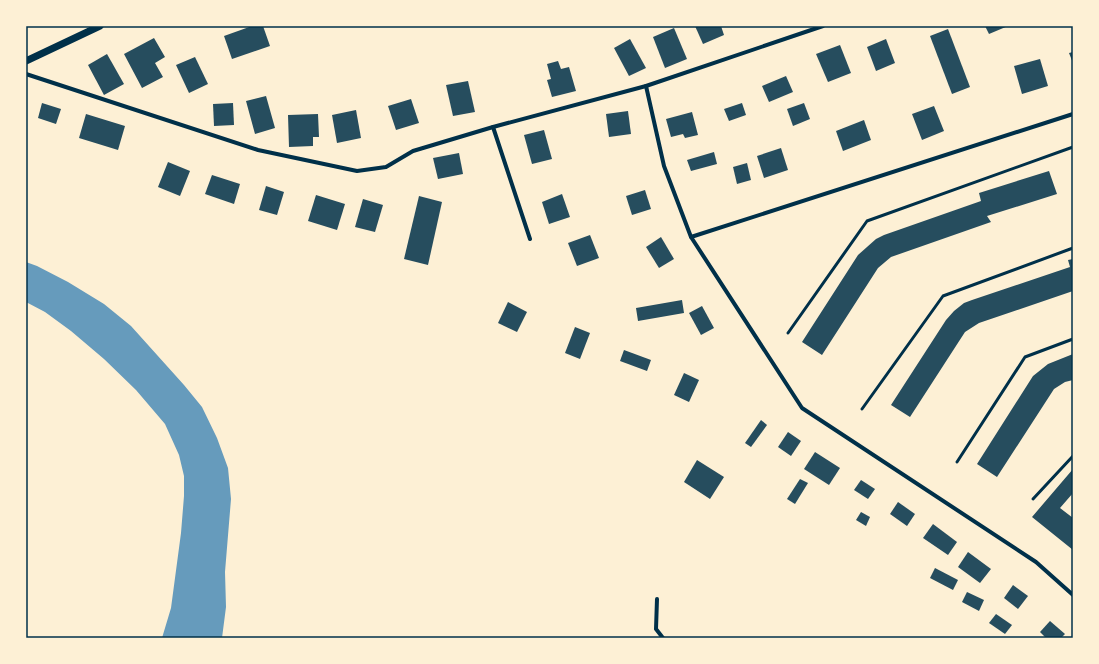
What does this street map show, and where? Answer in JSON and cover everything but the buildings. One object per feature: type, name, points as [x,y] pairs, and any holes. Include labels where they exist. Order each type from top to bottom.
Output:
[{"type":"street","points":[[26,61],[100,26]]},
{"type":"street","points":[[26,74],[258,150],[357,171],[386,167],[413,151],[493,127],[646,86],[823,26]]},
{"type":"street","points":[[646,86],[664,166],[691,237],[802,408],[1036,562],[1073,595]]},
{"type":"street","points":[[691,237],[1073,114]]},
{"type":"street","points":[[493,127],[530,239]]},
{"type":"street","points":[[656,598],[656,629],[663,638]]},
{"type":"lane","points":[[788,332],[867,221],[1073,147]]},
{"type":"lane","points":[[862,409],[943,296],[1073,248]]},
{"type":"lane","points":[[957,462],[1025,357],[1073,339]]},
{"type":"lane","points":[[1033,499],[1073,456]]},
{"type":"water","points":[[26,262],[68,282],[104,304],[131,326],[202,407],[217,438],[228,468],[231,499],[225,572],[226,607],[222,638],[162,638],[171,608],[181,533],[184,476],[179,455],[165,424],[136,390],[104,359],[71,331],[45,312],[26,302]]}]
